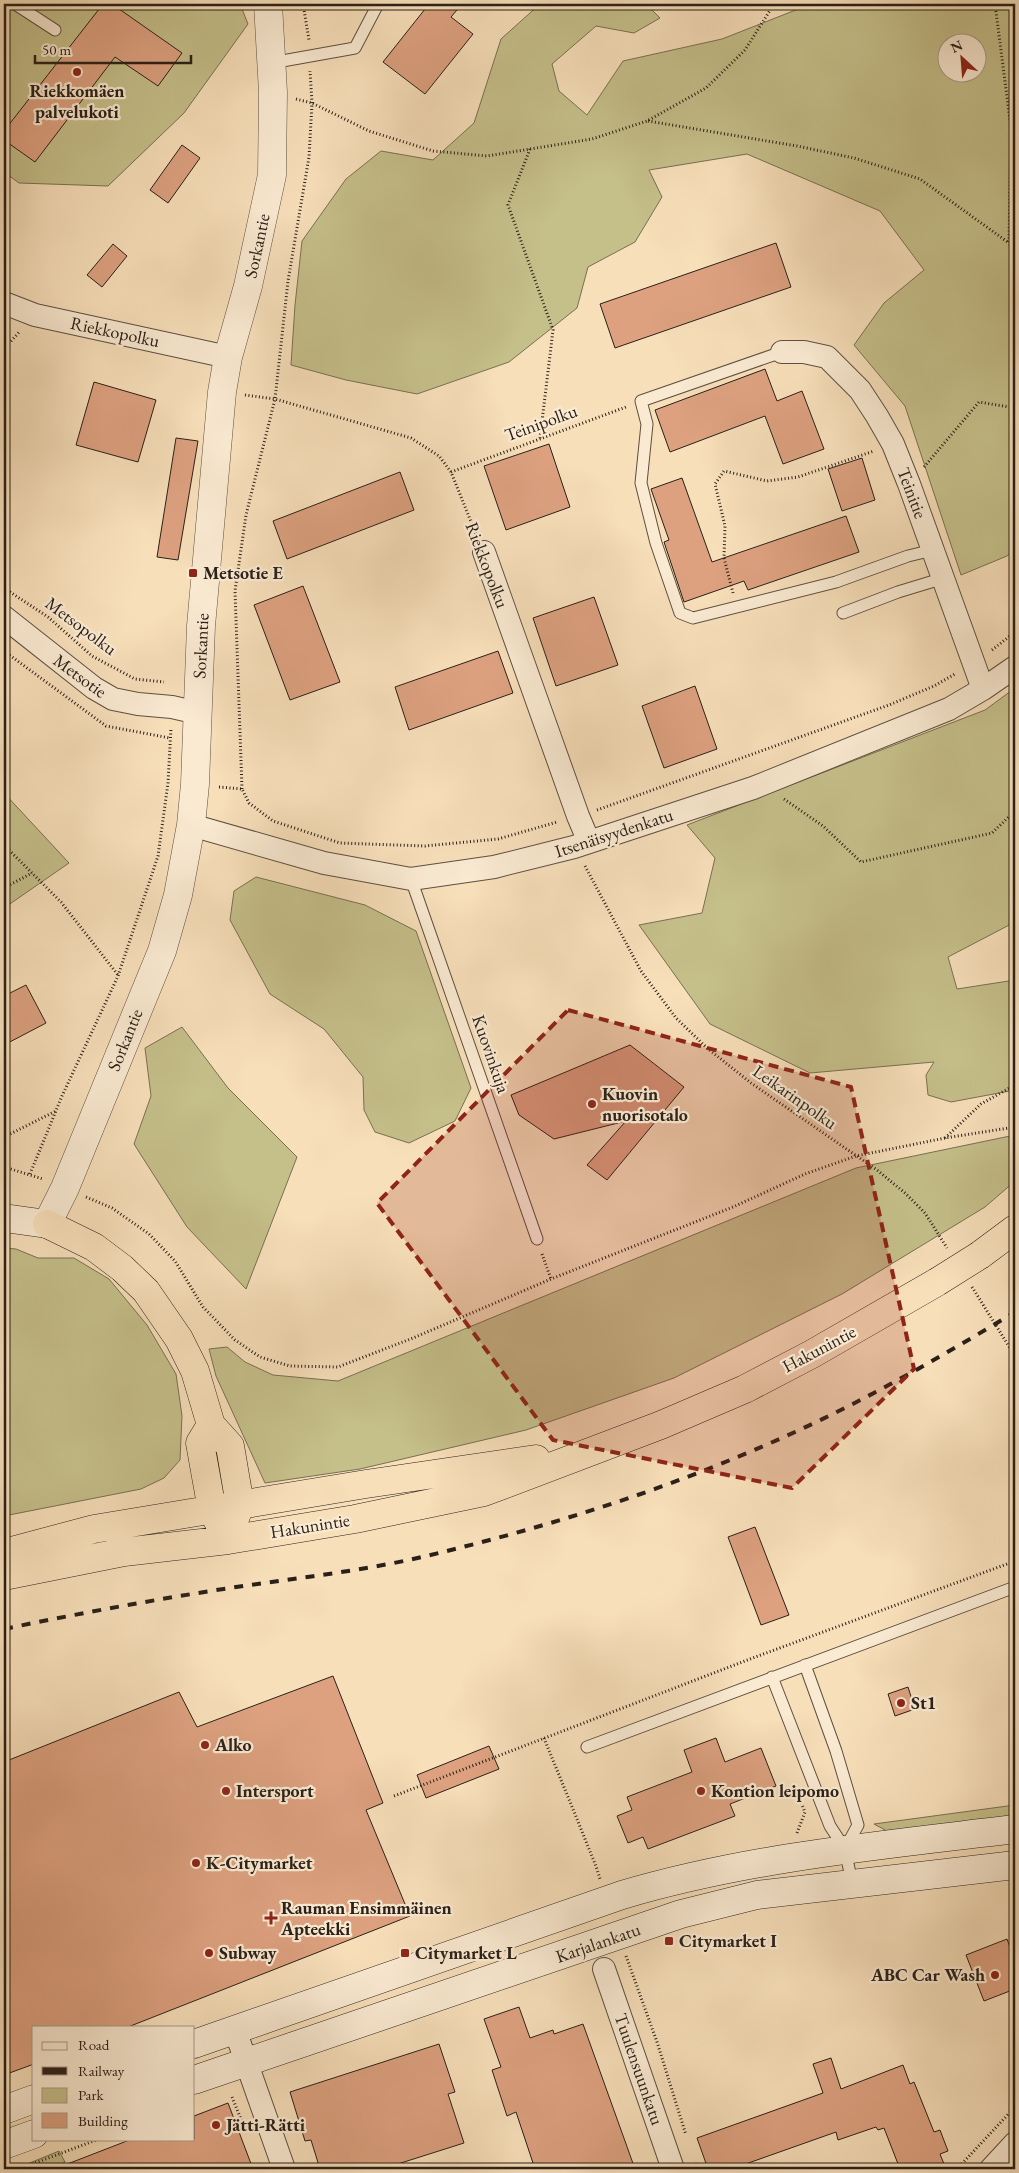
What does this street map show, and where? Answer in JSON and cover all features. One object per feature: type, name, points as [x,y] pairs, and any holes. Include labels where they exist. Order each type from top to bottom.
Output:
[{"type":"highway","points":[[47,1224],[94,1247],[122,1268],[146,1291],[179,1339],[195,1371],[211,1425],[230,1446],[240,1505],[228,1540]]},
{"type":"highway","name":"Hakunintie","points":[[4,1576],[124,1552],[228,1540],[356,1519],[484,1492],[609,1446],[745,1389],[812,1354],[937,1282],[980,1255],[1015,1229]]},
{"type":"highway","points":[[211,1425],[200,1443],[212,1510],[228,1540]]},
{"type":"highway","name":"Hakunintie","points":[[4,1553],[94,1529],[366,1484],[502,1466],[609,1446]]},
{"type":"main road","name":"Sorkantie","points":[[47,1224],[65,1188],[162,951],[178,895],[191,825],[195,784],[201,626],[222,402],[228,356],[248,286],[272,175],[273,92],[268,4]]},
{"type":"main road","points":[[4,1218],[47,1224]]},
{"type":"main road","name":"Karjalankatu","points":[[195,2044],[606,1900],[664,1882],[845,1849],[1015,1829]]},
{"type":"main road","name":"Karjalankatu","points":[[195,2080],[681,1914],[758,1895],[1015,1865]]},
{"type":"main road","points":[[4,2110],[32,2100]]},
{"type":"main road","points":[[4,2145],[32,2135]]},
{"type":"street","name":"Riekkopolku","points":[[4,303],[35,315],[228,356]]},
{"type":"street","name":"Teinitie","points":[[782,352],[804,352],[827,358],[860,390],[893,444],[944,578],[983,690]]},
{"type":"street","name":"Riekkopolku","points":[[484,552],[571,818],[582,845]]},
{"type":"street","name":"Metsotie","points":[[4,617],[94,688],[113,699],[138,704],[172,707],[198,713]]},
{"type":"street","name":"Itsenäisyydenkatu","points":[[191,825],[324,863],[412,879],[494,867],[582,845],[753,788],[949,709],[983,690],[1015,667]]},
{"type":"street","name":"Tuulensuunkatu","points":[[604,1968],[673,2169]]},
{"type":"street","points":[[235,2030],[284,2169]]},
{"type":"street","points":[[991,2169],[1015,2143]]},
{"type":"lane","points":[[16,4],[55,30]]},
{"type":"lane","points":[[271,63],[355,48],[378,4]]},
{"type":"lane","points":[[782,352],[641,401],[648,424],[641,483],[656,543],[680,613],[693,618],[836,582],[908,556],[933,550]]},
{"type":"lane","points":[[843,614],[898,592],[944,578]]},
{"type":"lane","name":"Kuovinkuja","points":[[412,879],[537,1239]]},
{"type":"lane","points":[[587,1747],[1015,1587]]},
{"type":"lane","points":[[806,1665],[836,1751],[858,1825],[845,1849]]},
{"type":"lane","points":[[772,1678],[830,1826],[845,1849],[852,1883]]},
{"type":"path","points":[[303,4],[310,56],[312,103],[309,157],[288,281],[275,399],[246,515],[235,591],[242,789],[249,803],[273,821],[340,842],[425,846],[498,839],[571,818],[889,705],[934,686],[974,664],[1015,632]]},
{"type":"path","points":[[273,92],[312,103],[369,131],[434,151],[487,156],[592,139],[647,121],[706,88],[745,50],[774,4]]},
{"type":"path","points":[[995,4],[1010,128],[1008,243]]},
{"type":"path","points":[[647,121],[797,146],[854,158],[920,179],[1008,243],[1015,253]]},
{"type":"path","points":[[530,149],[508,205],[553,330],[540,438]]},
{"type":"path","name":"Riekkopolku","points":[[275,399],[411,438],[439,456],[451,472],[484,552]]},
{"type":"path","name":"Teinipolku","points":[[451,472],[641,401]]},
{"type":"path","points":[[909,484],[979,402],[1015,408]]},
{"type":"path","points":[[736,606],[724,558],[724,526],[715,484],[724,471],[767,481],[798,476],[893,444]]},
{"type":"path","name":"Metsopolku","points":[[4,588],[48,617],[92,656],[134,679],[174,684]]},
{"type":"path","points":[[30,1174],[56,1111],[118,976],[158,856],[168,783],[242,789]]},
{"type":"path","points":[[753,788],[777,794],[823,826],[861,862],[992,833],[1015,810]]},
{"type":"path","points":[[4,845],[61,902],[118,976]]},
{"type":"path","name":"Leikarinpolku","points":[[582,845],[622,938],[640,971],[676,1018],[707,1048],[751,1083],[856,1156],[905,1193],[925,1213],[950,1253]]},
{"type":"path","points":[[4,888],[32,873]]},
{"type":"path","points":[[945,1138],[981,1104],[1015,1085]]},
{"type":"path","points":[[4,1137],[56,1111]]},
{"type":"path","points":[[4,1167],[30,1174],[112,1208],[149,1234],[175,1261],[203,1307],[235,1340],[260,1356],[290,1366],[338,1367],[413,1338],[551,1279],[733,1207],[804,1174],[856,1156],[945,1138],[1015,1127]]},
{"type":"path","points":[[537,1239],[551,1279]]},
{"type":"path","points":[[970,1285],[1015,1356]]},
{"type":"path","points":[[394,1796],[750,1659],[1015,1561]]},
{"type":"path","points":[[544,1738],[596,1866],[606,1900]]},
{"type":"path","points":[[618,1936],[657,2042],[689,2142]]},
{"type":"path","points":[[957,2169],[1015,2107]]},
{"type":"path","points":[[19,2169],[95,2140]]},
{"type":"path","points":[[694,2160],[697,2169]]},
{"type":"highlighted area","points":[[568,1010],[851,1087],[914,1369],[792,1488],[553,1440],[377,1203]]},
{"type":"green space","points":[[4,4],[240,4],[248,24],[184,113],[108,186],[19,183],[4,172]]},
{"type":"green space","points":[[540,4],[646,4],[660,18],[634,33],[596,26],[552,64],[559,91],[587,115],[623,61],[722,39],[811,4],[1015,4],[1015,549],[1007,556],[961,575],[905,406],[854,345],[884,303],[924,270],[880,211],[747,154],[649,170],[662,197],[635,242],[588,267],[577,308],[509,362],[417,394],[346,380],[291,365],[302,241],[346,179],[381,151],[433,160],[474,123],[501,39]]},
{"type":"green space","points":[[1015,688],[1015,922],[948,957],[957,989],[1015,980],[1015,1090],[951,1102],[928,1095],[926,1075],[934,1062],[810,1073],[710,1024],[639,925],[702,913],[715,858],[687,825],[985,710]]},
{"type":"green space","points":[[4,793],[69,863],[4,908]]},
{"type":"green space","points":[[256,877],[365,905],[416,931],[471,1088],[455,1121],[409,1143],[375,1132],[364,1110],[363,1077],[324,1029],[270,994],[230,920],[234,891]]},
{"type":"green space","points":[[182,1027],[228,1088],[297,1157],[246,1289],[187,1227],[134,1144],[151,1096],[145,1048]]},
{"type":"green space","points":[[1015,1135],[1015,1181],[985,1207],[842,1294],[674,1378],[526,1430],[360,1469],[265,1483],[216,1376],[209,1349],[227,1347],[245,1362],[273,1375],[338,1381],[856,1168]]},
{"type":"green space","points":[[4,1248],[16,1249],[38,1258],[74,1258],[109,1279],[147,1325],[176,1374],[182,1416],[180,1460],[164,1478],[141,1489],[4,1516]]},
{"type":"green space","points":[[1015,1805],[1015,1817],[889,1832],[874,1824]]},
{"type":"green space","points":[[59,2151],[65,2162],[50,2169],[15,2169]]},
{"type":"building","name":"Riekkomäen palvelukoti","points":[[103,4],[112,4],[182,53],[158,86],[115,57],[35,162],[4,140],[4,131]]},
{"type":"building","points":[[429,4],[462,4],[451,17],[473,34],[425,94],[383,62]]},
{"type":"building","points":[[182,145],[200,158],[168,203],[150,190]]},
{"type":"building","points":[[776,243],[791,287],[615,348],[600,304]]},
{"type":"building","points":[[113,244],[127,256],[102,287],[87,275]]},
{"type":"building","points":[[765,369],[777,401],[802,391],[824,449],[783,464],[765,416],[670,452],[655,410]]},
{"type":"building","points":[[94,382],[156,400],[138,462],[76,445]]},
{"type":"building","points":[[176,438],[198,441],[178,560],[157,557]]},
{"type":"building","points":[[549,444],[570,507],[506,530],[484,466]]},
{"type":"building","points":[[862,458],[875,500],[842,511],[828,469]]},
{"type":"building","points":[[400,472],[414,510],[287,559],[273,521]]},
{"type":"building","points":[[682,478],[712,562],[846,516],[859,552],[748,590],[744,581],[684,602],[664,542],[669,540],[651,489]]},
{"type":"building","points":[[303,586],[340,682],[290,700],[254,605]]},
{"type":"building","points":[[594,597],[618,665],[556,686],[533,618]]},
{"type":"building","points":[[498,651],[513,693],[409,730],[395,687]]},
{"type":"building","points":[[695,686],[717,749],[664,768],[642,706]]},
{"type":"building","points":[[26,985],[46,1023],[4,1045],[4,996]]},
{"type":"building","name":"Kuovin nuorisotalo","points":[[630,1045],[684,1087],[607,1180],[587,1165],[626,1121],[554,1139],[519,1115],[511,1095]]},
{"type":"building","points":[[755,1527],[789,1615],[761,1625],[728,1537]]},
{"type":"building","name":"K-Citymarket","points":[[333,1676],[383,1803],[366,1810],[410,1916],[131,2026],[32,2026],[32,2065],[4,2075],[4,1762],[179,1692],[197,1727]]},
{"type":"building","points":[[908,1687],[915,1709],[895,1716],[888,1694]]},
{"type":"building","name":"Kontion leipomo","points":[[716,1738],[725,1762],[761,1748],[776,1786],[730,1804],[735,1816],[648,1849],[643,1837],[628,1843],[617,1816],[632,1810],[627,1797],[692,1772],[684,1750]]},
{"type":"building","points":[[489,1746],[499,1769],[426,1798],[417,1775]]},
{"type":"building","name":"ABC Car Wash","points":[[1007,1939],[1015,1961],[1015,1989],[984,2001],[966,1955]]},
{"type":"building","points":[[519,2007],[530,2038],[553,2030],[554,2034],[583,2024],[635,2169],[535,2169],[516,2112],[507,2116],[492,2070],[501,2067],[484,2019]]},
{"type":"building","points":[[439,2044],[455,2092],[448,2094],[464,2143],[382,2169],[320,2169],[311,2140],[305,2141],[290,2092]]},
{"type":"building","points":[[831,2058],[841,2089],[903,2065],[910,2084],[914,2082],[934,2132],[940,2130],[948,2151],[940,2154],[946,2169],[900,2169],[884,2128],[878,2130],[876,2127],[838,2140],[836,2132],[740,2166],[726,2169],[708,2169],[697,2138],[823,2093],[813,2064]]},
{"type":"building","points":[[228,2103],[253,2169],[57,2168],[129,2140],[195,2140],[195,2116]]},
{"type":"railway","points":[[4,1629],[178,1596],[399,1562],[465,1547],[591,1511],[714,1467],[821,1420],[952,1350],[1015,1312]]},
{"type":"place","name":"Riekkomäen palvelukoti","points":[[77,72]]},
{"type":"place","name":"Metsotie E","points":[[193,573]]},
{"type":"place","name":"Kuovin nuorisotalo","points":[[592,1104]]},
{"type":"place","name":"St1","points":[[901,1703]]},
{"type":"place","name":"Alko","points":[[205,1745]]},
{"type":"place","name":"Intersport","points":[[226,1791]]},
{"type":"place","name":"Kontion leipomo","points":[[701,1791]]},
{"type":"place","name":"K-Citymarket","points":[[196,1863]]},
{"type":"place","name":"Rauman Ensimmäinen Apteekki","points":[[271,1918]]},
{"type":"place","name":"Citymarket I","points":[[669,1941]]},
{"type":"place","name":"Subway","points":[[209,1953]]},
{"type":"place","name":"Citymarket L","points":[[405,1953]]},
{"type":"place","name":"ABC Car Wash","points":[[995,1975]]},
{"type":"place","name":"Jätti-Rätti","points":[[216,2125]]}]
